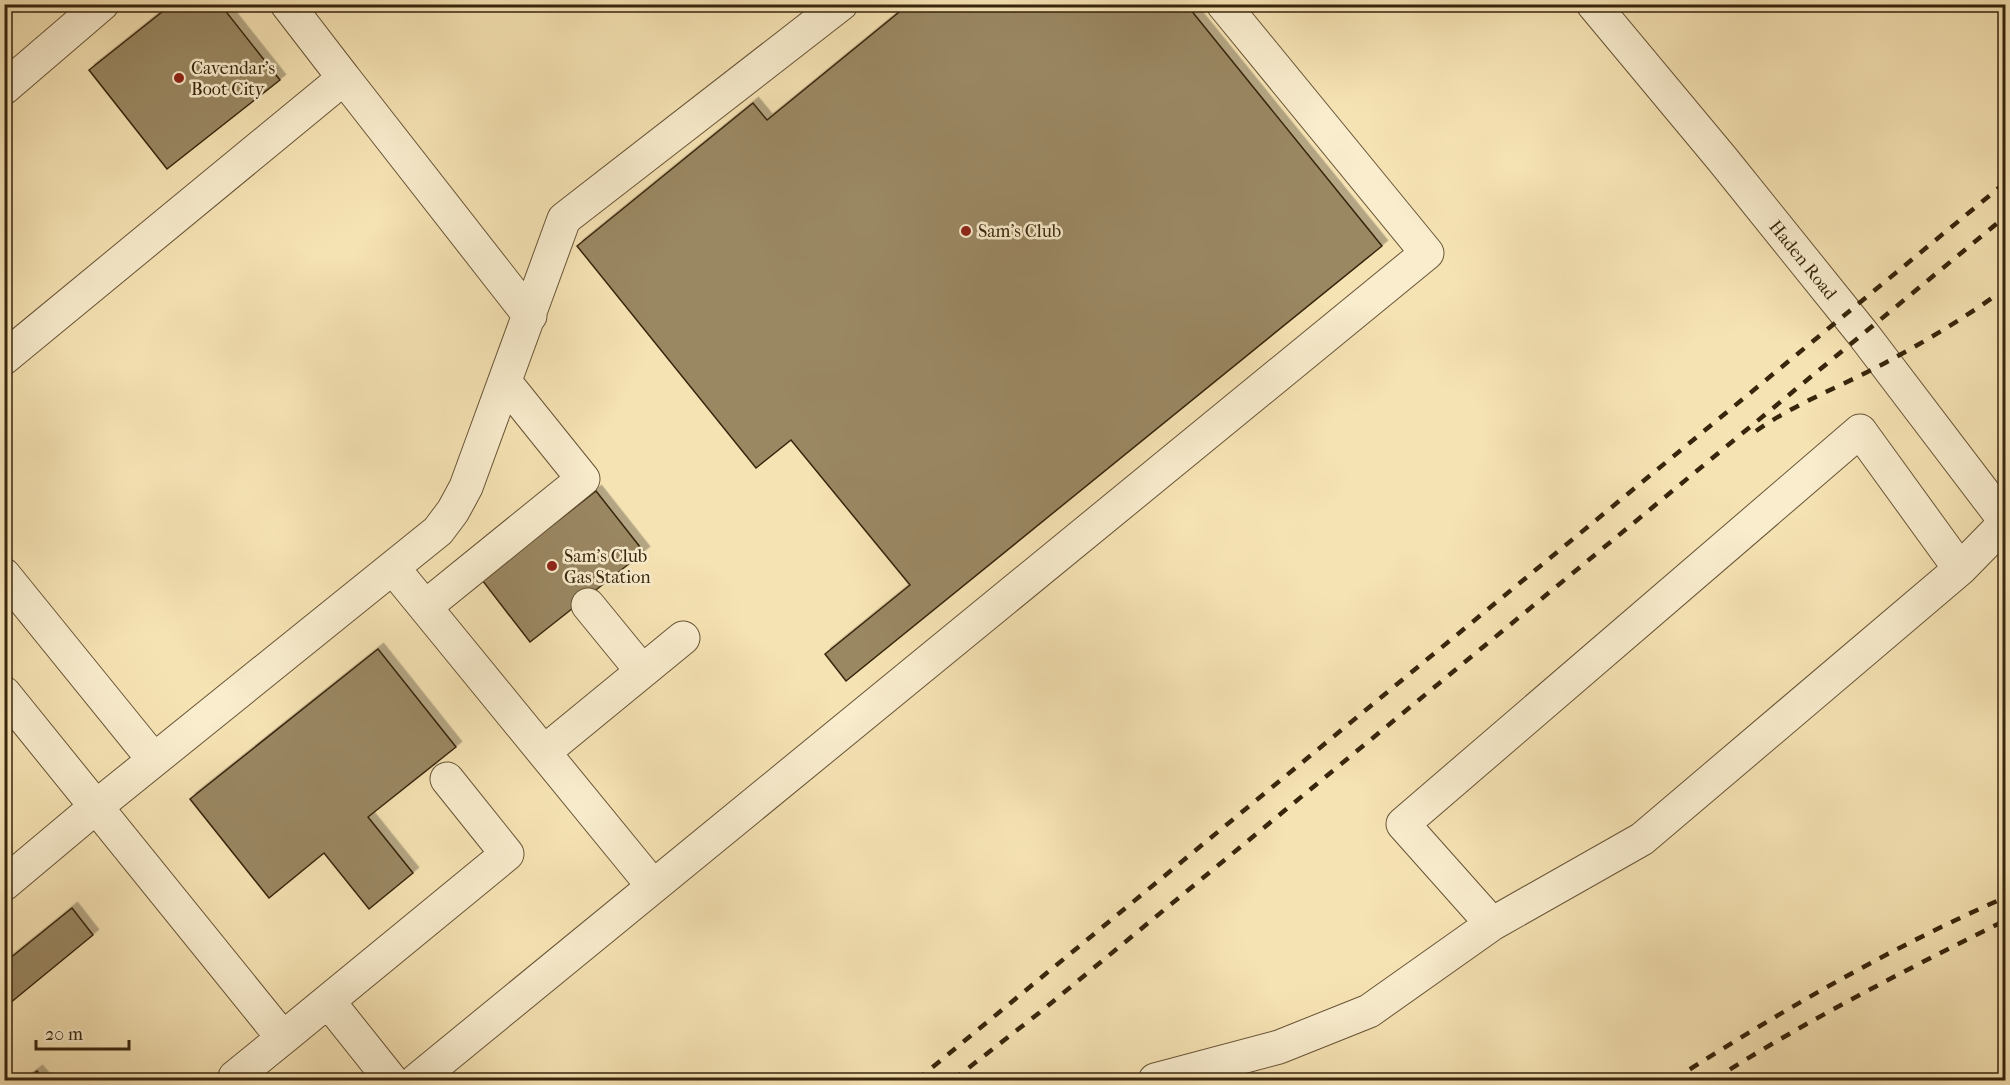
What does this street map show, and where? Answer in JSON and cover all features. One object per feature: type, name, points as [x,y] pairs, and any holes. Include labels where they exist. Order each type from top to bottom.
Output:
[{"type":"street","points":[[4,88],[102,4]]},
{"type":"street","points":[[287,4],[530,316]]},
{"type":"street","points":[[4,884],[438,531],[466,487],[564,219],[841,4]]},
{"type":"street","points":[[417,1080],[1427,254],[1223,4]]},
{"type":"street","name":"Haden Road","points":[[1593,4],[1723,160],[1863,334],[2005,522]]},
{"type":"street","points":[[4,358],[344,78]]},
{"type":"street","points":[[425,607],[583,479],[505,382]]},
{"type":"street","points":[[1492,924],[1402,824],[1860,431],[1960,570]]},
{"type":"street","points":[[1155,1080],[1279,1047],[1369,1011],[1492,924],[1642,839],[1960,570],[2005,522]]},
{"type":"street","points":[[393,568],[653,886]]},
{"type":"street","points":[[4,575],[154,760]]},
{"type":"street","points":[[588,605],[642,671]]},
{"type":"street","points":[[544,752],[683,638]]},
{"type":"street","points":[[4,693],[98,806],[283,1038]]},
{"type":"street","points":[[238,1080],[235,1077],[507,854],[447,779]]},
{"type":"street","points":[[328,1001],[391,1080]]},
{"type":"building","points":[[172,4],[220,4],[280,80],[167,169],[89,70]]},
{"type":"building","points":[[909,4],[1186,4],[1382,246],[846,681],[825,654],[910,585],[791,440],[756,468],[577,246],[753,103],[767,120]]},
{"type":"building","points":[[596,491],[644,552],[530,642],[482,580]]},
{"type":"building","points":[[378,649],[456,747],[368,817],[413,873],[369,909],[324,853],[269,898],[190,799]]},
{"type":"building","points":[[72,908],[93,935],[4,1008],[4,963]]},
{"type":"building","points":[[37,1071],[45,1080],[25,1080]]},
{"type":"railway","points":[[917,1080],[2006,182]]},
{"type":"railway","points":[[953,1080],[1039,1013],[2006,216]]},
{"type":"railway","points":[[1756,431],[1803,403],[1916,346],[2006,288]]},
{"type":"railway","points":[[1673,1080],[1836,982],[2006,897]]},
{"type":"railway","points":[[1713,1080],[1821,1016],[2006,920]]},
{"type":"place","name":"Cavendar's Boot City","points":[[179,78]]},
{"type":"place","name":"Sam's Club","points":[[966,231]]},
{"type":"place","name":"Sam's Club Gas Station","points":[[552,566]]}]
